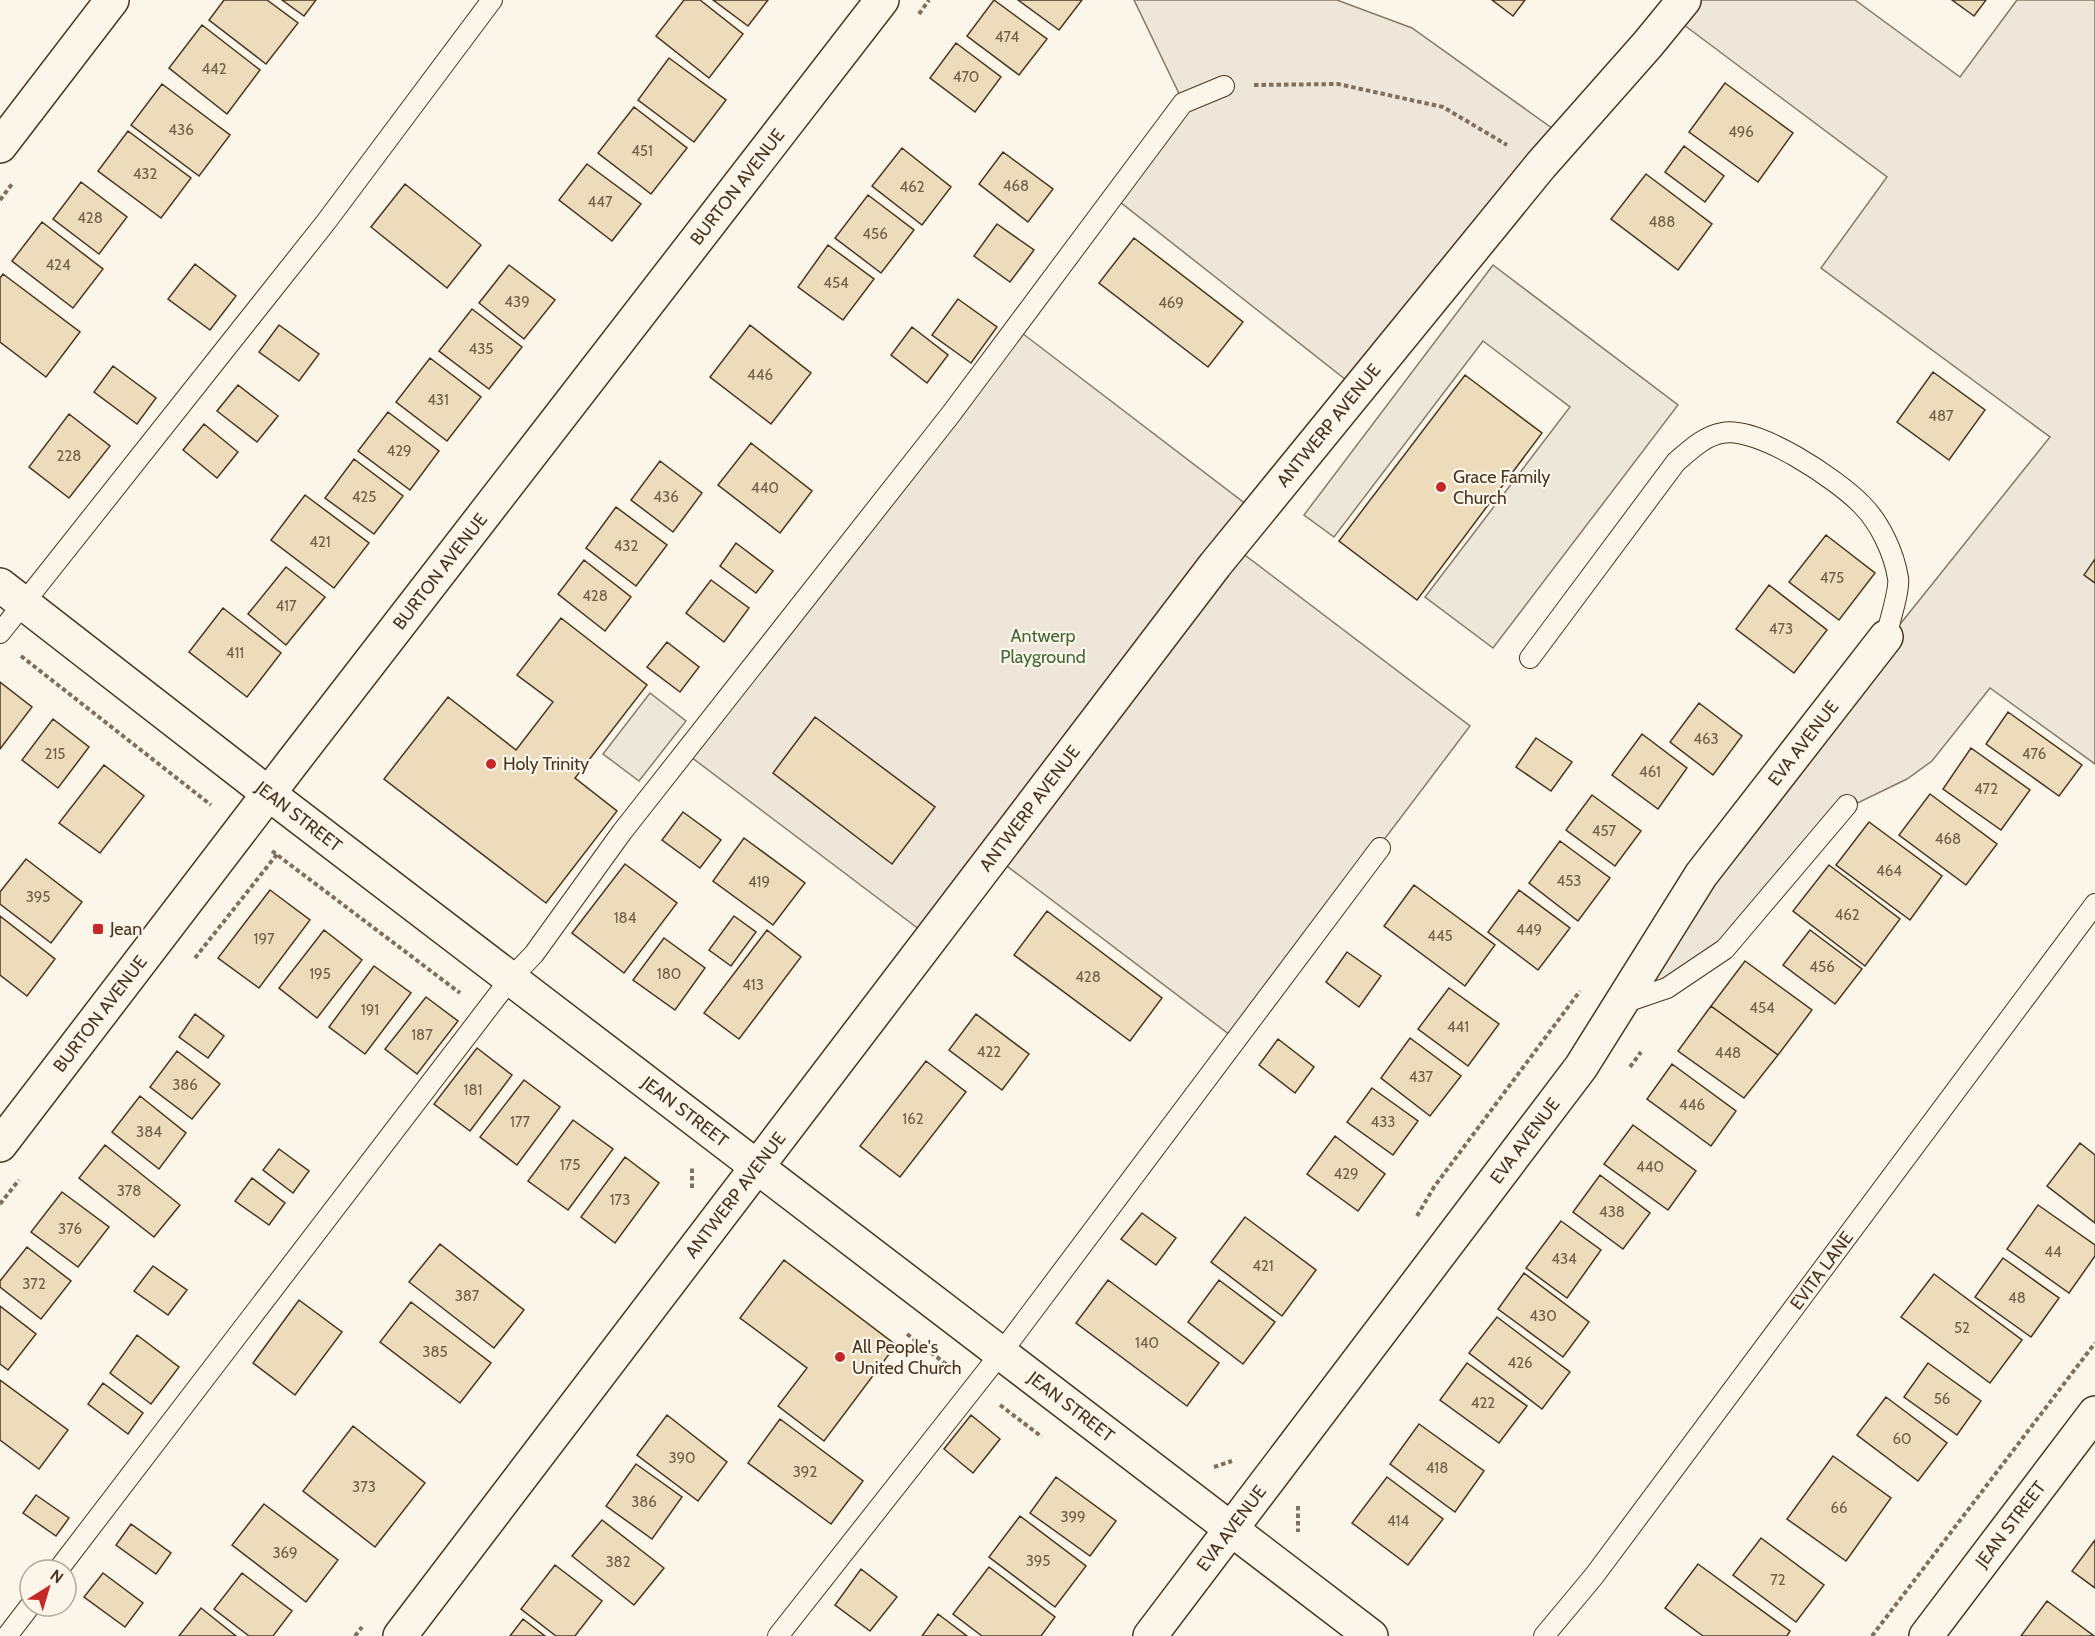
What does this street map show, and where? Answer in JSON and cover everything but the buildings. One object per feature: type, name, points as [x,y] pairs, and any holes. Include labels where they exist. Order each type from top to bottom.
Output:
[{"type":"street","points":[[0,146],[112,0]]},
{"type":"street","name":"BURTON AVENUE","points":[[0,1145],[882,0]]},
{"type":"street","name":"ANTWERP AVENUE","points":[[400,1636],[1215,565],[1541,165],[1684,0]]},
{"type":"street","name":"JEAN STREET","points":[[12,594],[269,794],[1371,1636]]},
{"type":"street","name":"EVA AVENUE","points":[[1149,1636],[1581,1068],[1701,875],[1886,637]]},
{"type":"street","name":"JEAN STREET","points":[[1926,1636],[2095,1413]]},
{"type":"lane","points":[[0,633],[12,594],[326,222],[492,0]]},
{"type":"lane","points":[[67,1558],[485,1011],[534,954],[622,832],[951,414],[1183,103],[1224,86]]},
{"type":"lane","points":[[1530,658],[1676,462],[1697,444],[1721,433],[1742,433],[1774,444],[1832,480],[1863,505],[1889,544],[1899,581],[1886,637]]},
{"type":"lane","points":[[1623,1003],[1667,988],[1725,949],[1847,805]]},
{"type":"lane","points":[[778,1636],[1001,1353],[1380,848]]},
{"type":"lane","name":"EVITA LANE","points":[[1544,1636],[1594,1576],[2095,903]]},
{"type":"lane","points":[[7,1636],[21,1618]]},
{"type":"path","points":[[1224,86],[1338,84],[1443,107],[1541,165]]},
{"type":"path","points":[[18,654],[242,828],[485,1011]]},
{"type":"path","points":[[1414,1220],[1434,1187],[1580,990]]},
{"type":"path","points":[[1627,1071],[1641,1052]]},
{"type":"path","points":[[683,1161],[732,1199]]},
{"type":"path","points":[[899,1328],[1049,1442]]},
{"type":"path","points":[[1872,1636],[2095,1343]]},
{"type":"path","points":[[1233,1461],[1210,1468],[1299,1534],[1299,1502]]},
{"type":"green space","points":[[1134,0],[1337,0],[1412,28],[1563,136],[1355,387],[1115,198],[1185,106]]},
{"type":"green space","points":[[1679,0],[1855,0],[1960,77],[2017,0],[2095,0],[2095,764],[1990,688],[1932,761],[1907,779],[1849,807],[1727,951],[1625,1006],[1889,638],[2050,437],[1821,268],[1887,177],[1668,13]]},
{"type":"green space","name":"Antwerp Playground","points":[[1018,330],[1255,511],[1229,543],[1470,726],[1234,1038],[991,854],[928,936],[687,754]]},
{"type":"shaded area","points":[[1493,265],[1678,405],[1493,648],[1425,597],[1570,407],[1483,341],[1334,537],[1304,515]]},
{"type":"shaded area","points":[[650,693],[686,721],[639,781],[603,754]]},
{"type":"place","name":"Grace Family Church","points":[[1441,487]]},
{"type":"place","name":"Holy Trinity","points":[[491,764]]},
{"type":"place","name":"Jean","points":[[98,929]]},
{"type":"place","name":"All People's United Church","points":[[840,1357]]}]
